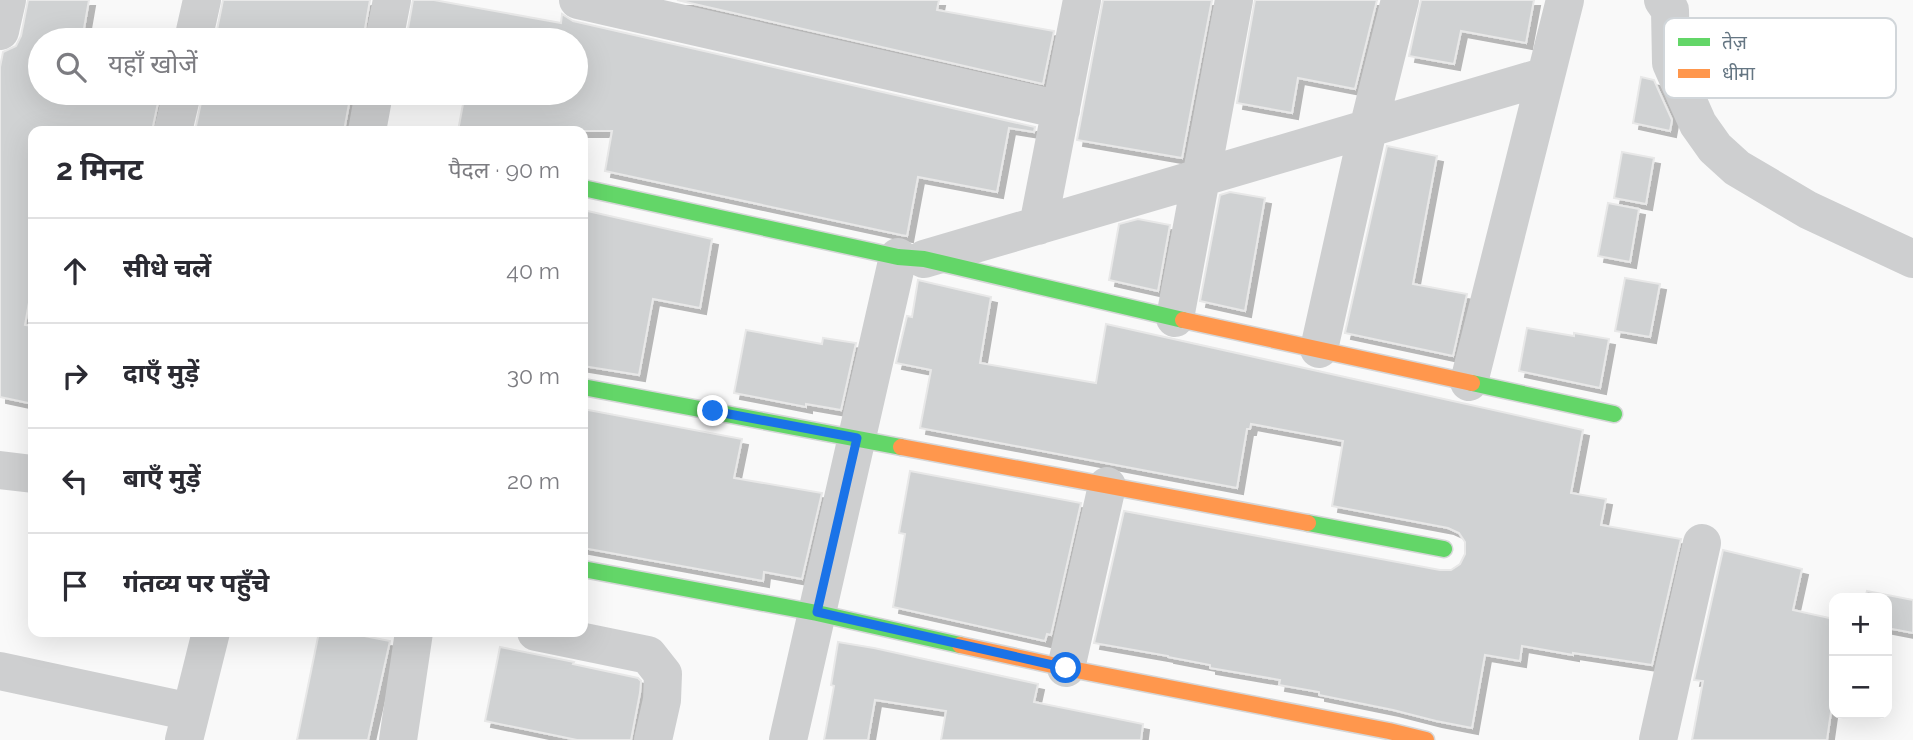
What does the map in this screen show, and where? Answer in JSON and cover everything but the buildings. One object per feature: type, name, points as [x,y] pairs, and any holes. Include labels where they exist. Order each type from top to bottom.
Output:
[{"type":"street","points":[[0,31],[7,0]]},
{"type":"street","points":[[196,28],[202,0]]},
{"type":"street","points":[[386,28],[392,0]]},
{"type":"street","points":[[578,0],[1061,110]]},
{"type":"street","points":[[1038,226],[1082,0]]},
{"type":"street","points":[[1175,318],[1234,0]]},
{"type":"street","points":[[1320,349],[1368,129],[1400,0]]},
{"type":"street","points":[[1469,383],[1565,0]]},
{"type":"street","points":[[1663,0],[1670,10],[1670,18]]},
{"type":"street","points":[[911,258],[1038,226],[1546,76]]},
{"type":"street","points":[[1686,98],[1698,124],[1715,148],[1737,168],[1808,209],[1913,260]]},
{"type":"street","points":[[174,126],[179,105]]},
{"type":"street","points":[[368,126],[372,105]]},
{"type":"street","points":[[588,189],[1614,414]]},
{"type":"street","points":[[788,740],[857,438],[911,258]]},
{"type":"street","points":[[588,388],[1444,549]]},
{"type":"street","points":[[0,470],[28,473]]},
{"type":"street","points":[[1066,668],[1107,486]]},
{"type":"street","points":[[1658,740],[1702,543]]},
{"type":"street","points":[[588,570],[817,612],[1066,668],[1401,737]]},
{"type":"street","points":[[0,671],[188,726],[210,637]]},
{"type":"street","points":[[398,740],[413,637]]},
{"type":"street","points":[[560,637],[648,655],[663,674],[662,700],[653,740]]},
{"type":"traffic: fast","points":[[588,189],[898,257],[924,259],[1183,320]]},
{"type":"traffic: fast","points":[[1472,383],[1614,414]]},
{"type":"traffic: fast","points":[[588,388],[901,447]]},
{"type":"traffic: fast","points":[[1308,523],[1444,549]]},
{"type":"traffic: fast","points":[[588,570],[817,613],[960,645]]},
{"type":"traffic: slow","points":[[1183,320],[1472,383]]},
{"type":"traffic: slow","points":[[901,447],[1308,523]]},
{"type":"traffic: slow","points":[[960,645],[1426,740]]},
{"type":"route","points":[[713,411],[857,438],[817,612],[1066,668]]}]
